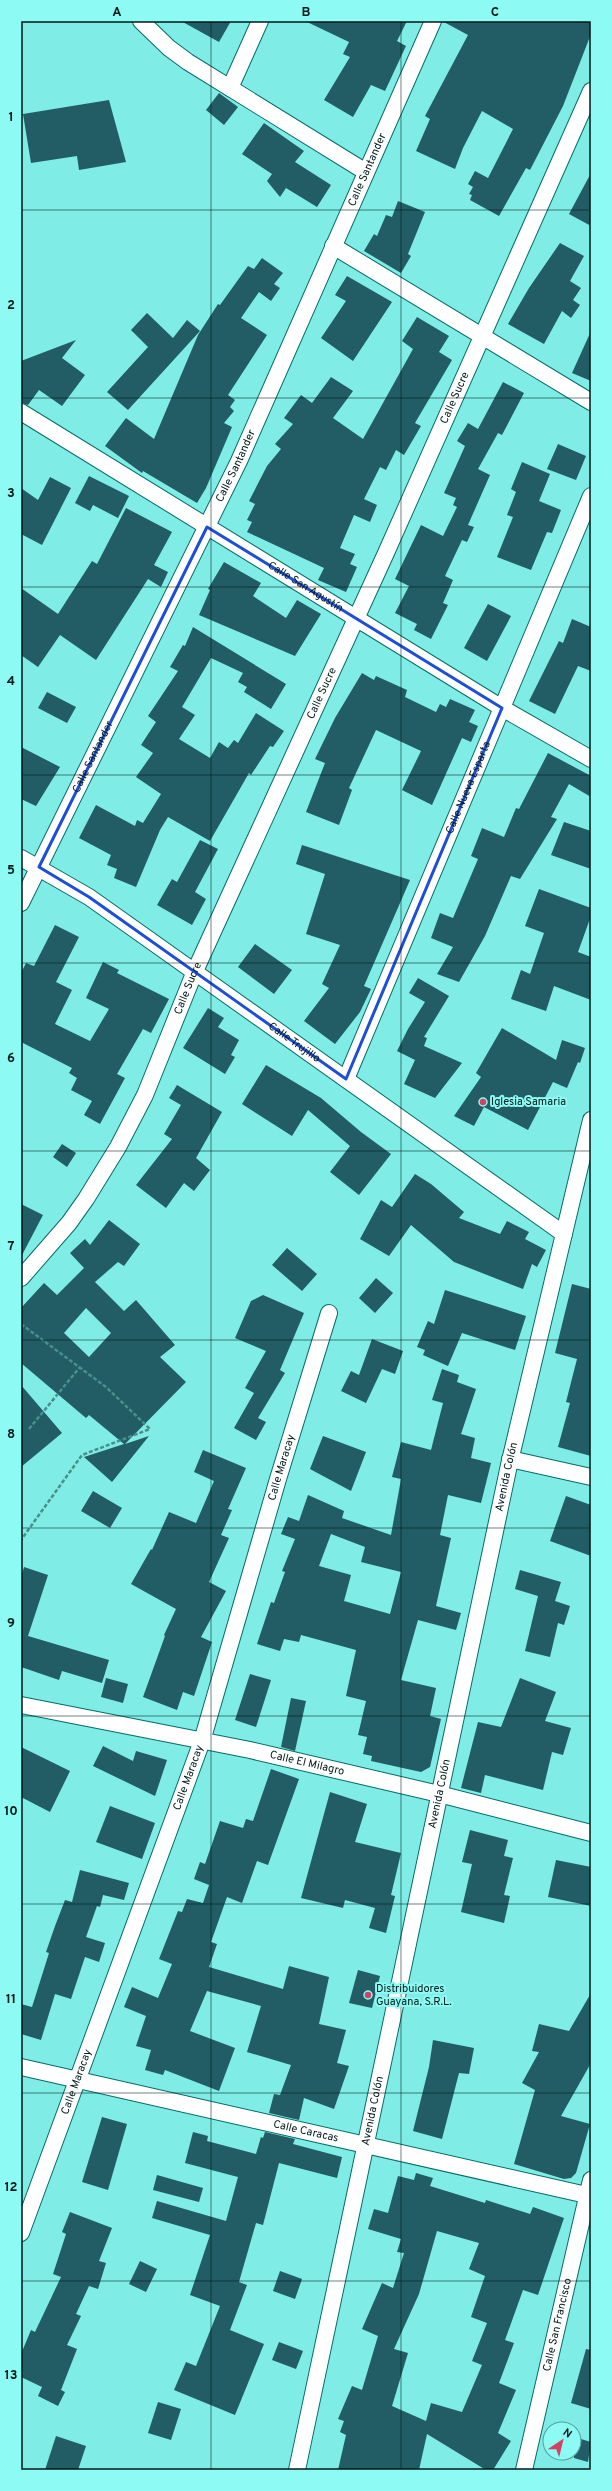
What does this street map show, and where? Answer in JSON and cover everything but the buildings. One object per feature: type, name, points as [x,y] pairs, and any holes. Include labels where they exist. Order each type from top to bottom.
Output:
[{"type":"street","points":[[141,21],[169,48],[230,88],[366,172]]},
{"type":"street","points":[[230,88],[260,21]]},
{"type":"street","name":"Calle Santander","points":[[21,903],[239,461],[433,21]]},
{"type":"street","name":"Calle Sucre","points":[[21,1278],[69,1223],[118,1148],[145,1095],[195,971],[483,336],[591,91]]},
{"type":"street","points":[[333,246],[591,402]]},
{"type":"street","name":"Calle San Agustín","points":[[21,412],[502,708],[591,760]]},
{"type":"street","name":"Calle Nueva Esparta","points":[[346,1079],[591,496]]},
{"type":"street","name":"Calle Trujillo","points":[[21,858],[89,897],[564,1234]]},
{"type":"street","name":"Avenida Colón","points":[[296,2470],[510,1459],[591,1120]]},
{"type":"street","name":"Calle Maracay","points":[[21,2233],[76,2080],[202,1741],[278,1479],[329,1313]]},
{"type":"street","points":[[510,1459],[591,1477]]},
{"type":"street","name":"Calle El Milagro","points":[[21,1705],[202,1741],[439,1794],[591,1833]]},
{"type":"street","name":"Calle Caracas","points":[[21,2067],[364,2145],[590,2190]]},
{"type":"street","name":"Calle San Francisco","points":[[524,2470],[590,2190]]},
{"type":"path","points":[[21,1324],[106,1387],[150,1429],[82,1455],[21,1540]]},
{"type":"path","points":[[30,1429],[80,1367]]},
{"type":"highlighted area","points":[[207,527],[502,708],[346,1079],[89,897],[39,867]]},
{"type":"place","name":"Iglesia Samaria","points":[[483,1102]]},
{"type":"place","name":"Distribuidores Guayana, S.R.L.","points":[[368,1995]]}]
